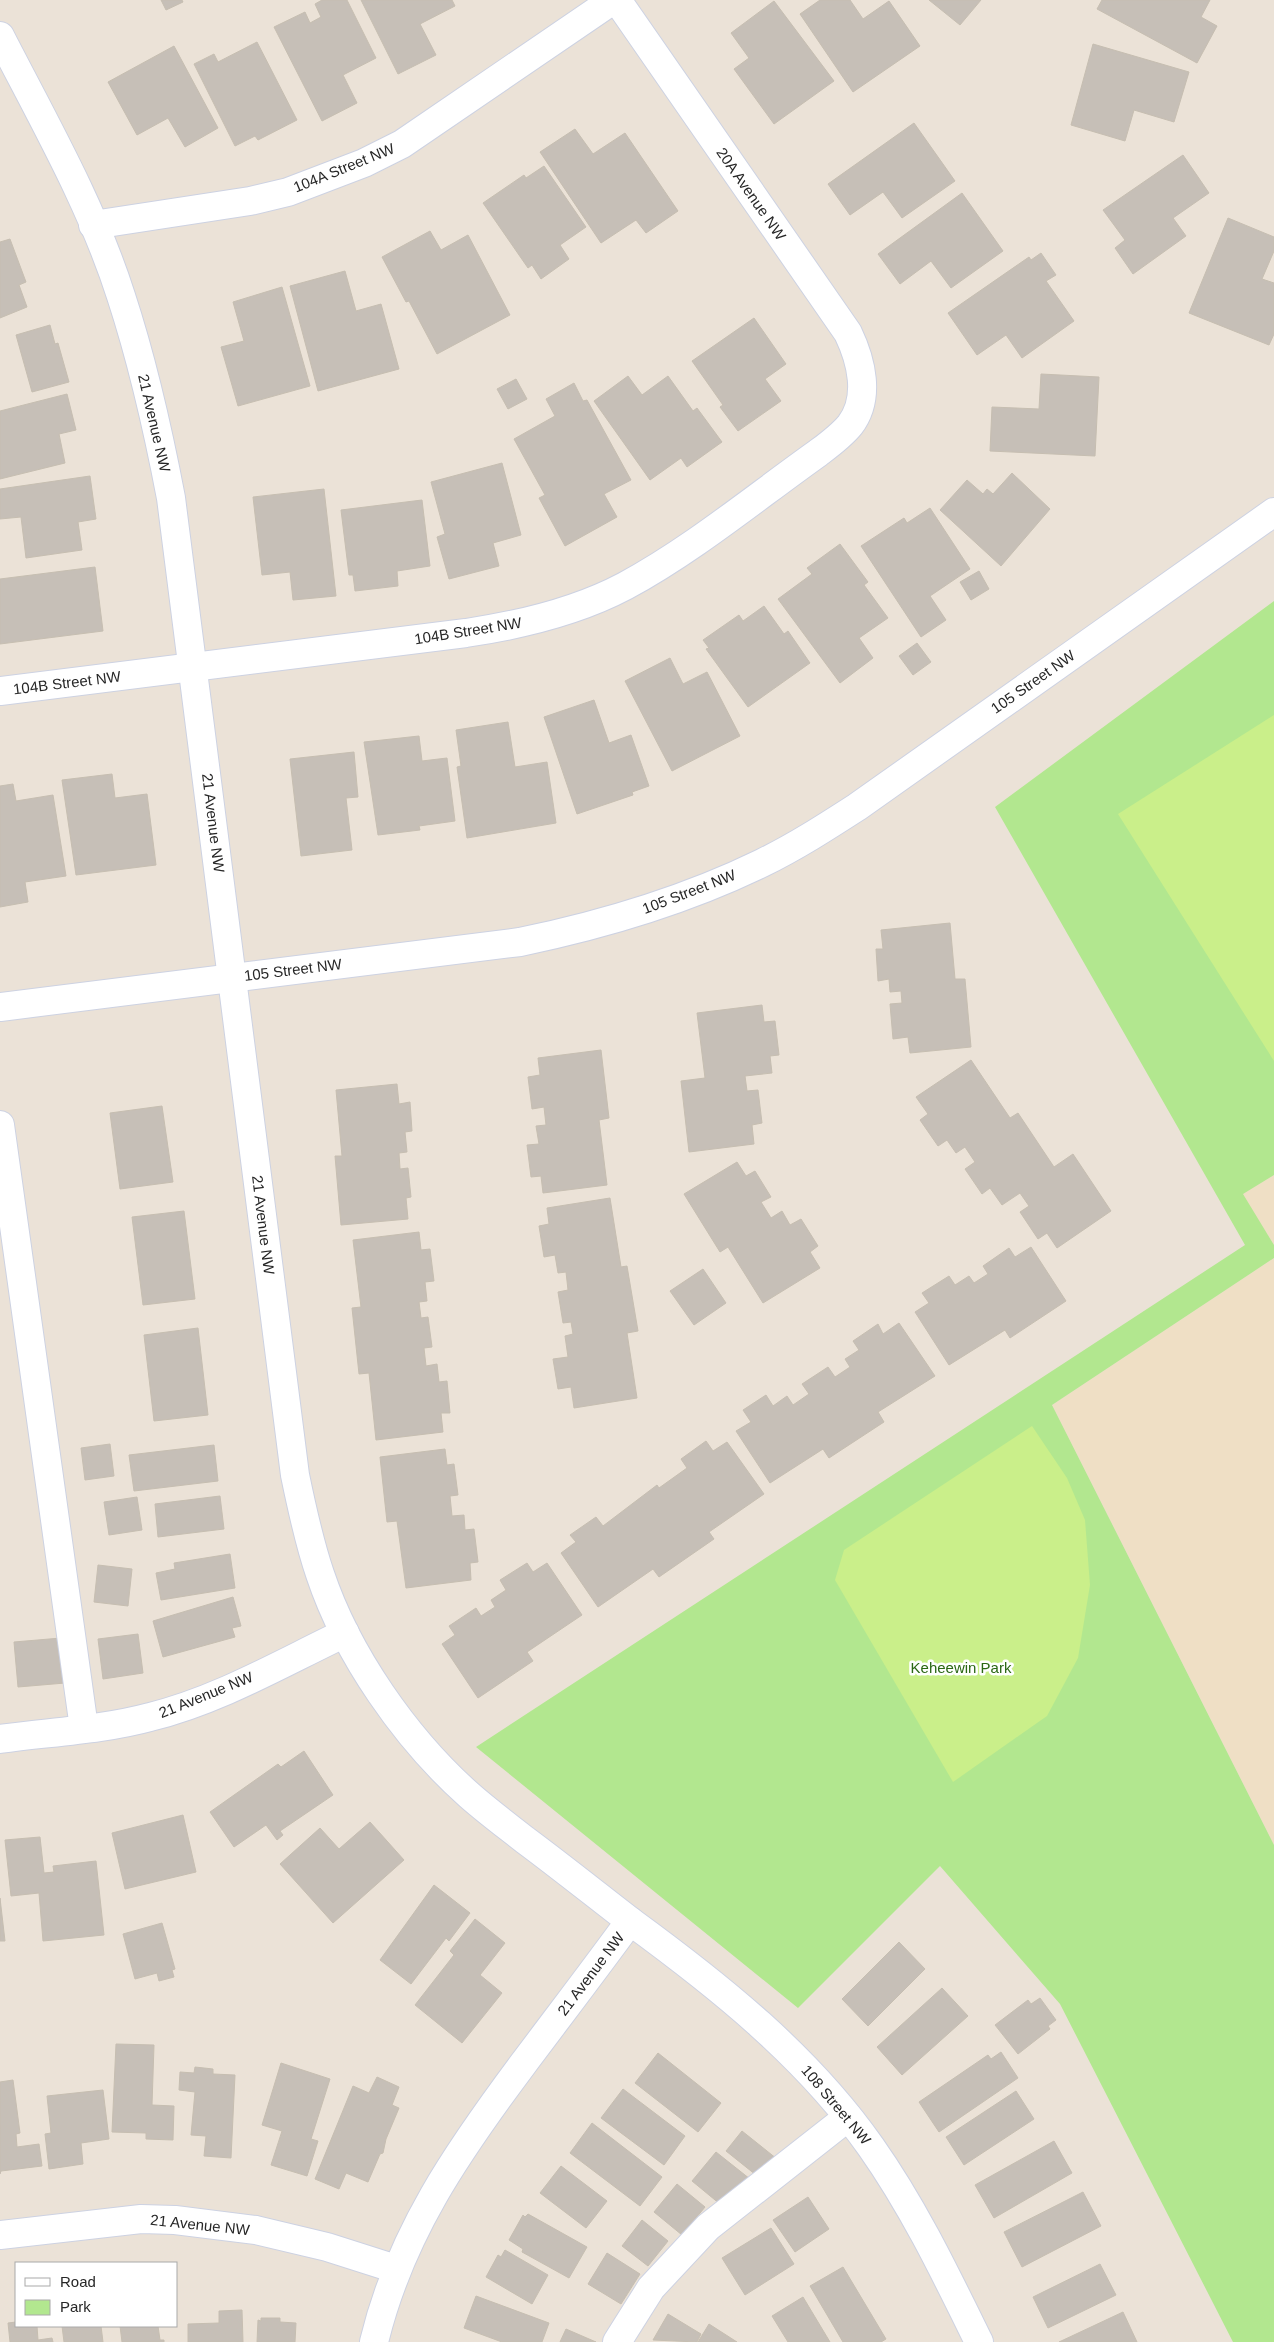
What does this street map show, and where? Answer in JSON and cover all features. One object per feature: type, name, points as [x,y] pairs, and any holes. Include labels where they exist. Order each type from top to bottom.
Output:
[{"type":"street","name":"104A Street NW","points":[[93,225],[250,201],[288,192],[364,163],[402,144],[613,0]]},
{"type":"street","name":"20A Avenue NW","points":[[617,0],[848,333],[861,367],[862,396]]},
{"type":"street","name":"21 Avenue NW","points":[[0,36],[70,173],[93,225],[121,296],[158,427],[171,498],[295,1475],[304,1517],[320,1574],[345,1633],[383,1695],[410,1731],[450,1777],[469,1795],[630,1921],[456,2156],[410,2237],[396,2269],[374,2342]]},
{"type":"street","name":"104B Street NW","points":[[0,690],[193,668],[502,628],[562,612],[624,586],[656,567],[840,436],[852,423],[862,396]]},
{"type":"street","name":"105 Street NW","points":[[0,1007],[520,942],[576,931],[634,913],[761,864],[808,838],[857,807],[1274,512]]},
{"type":"street","points":[[0,1125],[84,1728]]},
{"type":"street","name":"21 Avenue NW","points":[[0,1739],[142,1719],[184,1707],[219,1693],[345,1633]]},
{"type":"street","name":"108 Street NW","points":[[630,1921],[698,1971],[774,2036],[812,2075],[848,2117],[871,2146],[907,2202],[933,2248],[979,2342]]},
{"type":"street","points":[[617,2342],[651,2288],[708,2227],[848,2117]]},
{"type":"street","name":"21 Avenue NW","points":[[0,2235],[141,2218],[175,2220],[256,2230],[327,2248],[396,2269]]},
{"type":"shaded area","points":[[1274,1175],[1274,1245],[1242,1194]]},
{"type":"shaded area","points":[[1274,1258],[1274,1845],[1052,1405]]},
{"type":"green space","name":"Keheewin Park","points":[[1274,601],[1274,1175],[1243,1194],[1274,1245],[1274,1258],[1052,1405],[1274,1845],[1274,2342],[1233,2342],[1060,2004],[940,1866],[798,2008],[476,1747],[1245,1245],[995,807]]},
{"type":"green space","points":[[1274,715],[1274,1061],[1118,814]]},
{"type":"green space","points":[[1032,1426],[1067,1478],[1085,1520],[1090,1585],[1078,1658],[1047,1716],[953,1782],[835,1580],[844,1550]]},
{"type":"building","points":[[161,0],[182,0],[183,2],[166,10]]},
{"type":"building","points":[[322,0],[347,0],[376,58],[343,75],[357,103],[322,121],[274,27],[305,12],[310,23],[321,17],[315,4]]},
{"type":"building","points":[[361,0],[452,0],[455,6],[420,24],[436,55],[398,74]]},
{"type":"building","points":[[820,0],[850,0],[863,19],[889,1],[920,46],[853,92],[800,14]]},
{"type":"building","points":[[929,0],[981,0],[960,25]]},
{"type":"building","points":[[1102,0],[1210,0],[1201,17],[1217,26],[1197,63],[1097,9]]},
{"type":"building","points":[[774,1],[834,81],[774,124],[734,69],[749,58],[731,33]]},
{"type":"building","points":[[257,42],[297,120],[258,140],[255,136],[235,146],[194,64],[214,54],[218,62]]},
{"type":"building","points":[[1093,44],[1189,72],[1174,122],[1134,110],[1125,141],[1071,125]]},
{"type":"building","points":[[174,46],[218,128],[185,147],[168,118],[137,135],[108,82]]},
{"type":"building","points":[[914,123],[955,181],[902,218],[883,192],[850,215],[828,184]]},
{"type":"building","points":[[575,129],[593,154],[625,133],[678,211],[646,233],[636,220],[601,243],[540,152]]},
{"type":"building","points":[[1183,155],[1209,193],[1173,218],[1186,236],[1133,274],[1115,248],[1125,240],[1103,210]]},
{"type":"building","points":[[544,166],[586,227],[560,245],[569,259],[541,279],[532,265],[528,268],[483,203],[524,175],[526,178]]},
{"type":"building","points":[[962,193],[1003,251],[951,288],[931,261],[900,284],[878,254]]},
{"type":"building","points":[[1228,218],[1274,237],[1274,251],[1262,279],[1274,283],[1274,334],[1269,345],[1189,313]]},
{"type":"building","points":[[430,231],[441,250],[468,235],[510,315],[437,354],[409,301],[406,302],[382,257]]},
{"type":"building","points":[[10,239],[26,282],[19,285],[27,307],[0,318],[0,242]]},
{"type":"building","points":[[1041,253],[1056,275],[1046,281],[1074,321],[1022,358],[1006,335],[977,355],[948,313],[1029,257],[1031,260]]},
{"type":"building","points":[[345,271],[356,311],[381,304],[399,369],[318,391],[290,286]]},
{"type":"building","points":[[282,287],[310,386],[238,406],[221,347],[244,341],[233,302]]},
{"type":"building","points":[[754,318],[786,364],[765,379],[781,401],[738,431],[720,407],[723,405],[692,361]]},
{"type":"building","points":[[50,325],[55,344],[58,343],[69,382],[32,392],[16,335]]},
{"type":"building","points":[[1041,374],[1099,377],[1095,456],[990,451],[992,407],[1039,409]]},
{"type":"building","points":[[628,376],[642,395],[668,376],[693,411],[697,408],[722,442],[687,467],[681,458],[650,480],[594,401]]},
{"type":"building","points":[[516,379],[527,399],[508,409],[497,389]]},
{"type":"building","points":[[574,383],[583,401],[587,400],[631,480],[604,494],[617,517],[565,546],[539,498],[545,495],[514,439],[555,416],[546,399]]},
{"type":"building","points":[[67,394],[76,430],[59,434],[65,463],[0,479],[0,411]]},
{"type":"building","points":[[502,463],[521,535],[493,543],[499,566],[449,579],[437,537],[445,534],[431,482]]},
{"type":"building","points":[[1012,473],[1050,509],[1001,566],[940,510],[967,480],[983,494],[987,489],[993,494]]},
{"type":"building","points":[[90,476],[96,519],[78,522],[82,550],[26,558],[21,517],[0,519],[0,489]]},
{"type":"building","points":[[324,489],[336,596],[293,600],[290,572],[262,575],[253,497]]},
{"type":"building","points":[[422,500],[430,566],[397,571],[398,586],[355,591],[353,575],[349,575],[341,510]]},
{"type":"building","points":[[930,508],[970,569],[930,596],[946,620],[921,637],[861,546],[904,518],[907,523]]},
{"type":"building","points":[[840,544],[868,582],[864,585],[888,618],[859,638],[873,658],[840,683],[778,599],[812,574],[807,568]]},
{"type":"building","points":[[95,567],[103,631],[0,644],[0,579]]},
{"type":"building","points":[[979,571],[989,589],[971,600],[960,582]]},
{"type":"building","points":[[764,606],[784,634],[788,631],[810,663],[748,707],[706,649],[709,648],[703,640],[739,615],[743,621]]},
{"type":"building","points":[[917,643],[931,662],[913,675],[899,656]]},
{"type":"building","points":[[670,658],[683,684],[707,672],[740,736],[672,771],[625,681]]},
{"type":"building","points":[[594,700],[609,743],[631,735],[649,786],[632,792],[633,795],[577,814],[544,717]]},
{"type":"building","points":[[508,722],[515,767],[547,762],[556,823],[467,838],[457,767],[461,766],[456,730]]},
{"type":"building","points":[[419,736],[422,761],[447,758],[455,821],[419,826],[420,830],[378,835],[364,742]]},
{"type":"building","points":[[354,752],[358,797],[346,798],[352,850],[301,856],[290,759]]},
{"type":"building","points":[[112,774],[115,798],[147,794],[156,865],[76,875],[62,780]]},
{"type":"building","points":[[13,784],[16,801],[53,795],[66,876],[25,882],[28,902],[0,907],[0,786]]},
{"type":"building","points":[[950,923],[955,979],[965,979],[971,1047],[910,1053],[908,1037],[893,1039],[890,1004],[902,1003],[901,991],[890,992],[889,979],[878,981],[876,949],[883,949],[881,930]]},
{"type":"building","points":[[762,1005],[764,1022],[775,1021],[779,1055],[770,1056],[772,1073],[745,1076],[747,1091],[758,1090],[762,1123],[752,1125],[754,1144],[689,1152],[681,1081],[705,1078],[697,1013]]},
{"type":"building","points":[[601,1050],[609,1118],[599,1120],[607,1185],[543,1193],[541,1176],[531,1177],[527,1145],[539,1144],[536,1126],[546,1125],[544,1107],[532,1109],[528,1077],[540,1075],[538,1058]]},
{"type":"building","points":[[971,1060],[1010,1118],[1018,1113],[1054,1167],[1073,1154],[1111,1211],[1057,1248],[1047,1233],[1038,1239],[1020,1212],[1029,1206],[1020,1193],[1002,1205],[990,1188],[982,1194],[965,1169],[975,1162],[965,1147],[956,1153],[947,1140],[938,1146],[920,1120],[928,1114],[916,1097]]},
{"type":"building","points":[[397,1084],[399,1104],[410,1102],[412,1131],[405,1132],[407,1152],[399,1153],[400,1169],[408,1168],[411,1197],[406,1198],[408,1219],[341,1225],[335,1156],[342,1156],[336,1090]]},
{"type":"building","points":[[162,1106],[173,1182],[120,1189],[110,1113]]},
{"type":"building","points":[[737,1162],[746,1176],[755,1171],[771,1197],[761,1202],[771,1218],[782,1211],[790,1225],[801,1219],[818,1246],[810,1252],[820,1268],[763,1303],[728,1247],[720,1252],[684,1194]]},
{"type":"building","points":[[610,1198],[621,1267],[627,1266],[638,1331],[627,1333],[637,1398],[574,1408],[571,1387],[558,1389],[553,1359],[568,1357],[565,1336],[573,1334],[571,1322],[563,1323],[558,1292],[568,1290],[566,1272],[558,1273],[555,1255],[544,1257],[539,1226],[549,1224],[547,1208]]},
{"type":"building","points":[[184,1211],[195,1299],[143,1305],[132,1217]]},
{"type":"building","points":[[419,1232],[421,1250],[430,1249],[434,1281],[425,1282],[427,1301],[419,1302],[421,1318],[428,1317],[432,1347],[424,1348],[426,1366],[437,1364],[439,1382],[447,1381],[450,1413],[441,1413],[443,1432],[376,1440],[369,1373],[359,1374],[352,1308],[361,1307],[353,1240]]},
{"type":"building","points":[[1031,1247],[1066,1301],[1010,1338],[1005,1330],[949,1365],[915,1312],[929,1303],[922,1293],[949,1276],[955,1285],[969,1276],[974,1283],[988,1274],[983,1266],[1009,1248],[1015,1257]]},
{"type":"building","points":[[703,1269],[726,1303],[694,1325],[670,1291]]},
{"type":"building","points":[[899,1323],[935,1376],[878,1412],[884,1422],[829,1458],[823,1449],[770,1483],[736,1431],[751,1422],[743,1410],[766,1395],[773,1406],[787,1396],[793,1405],[809,1394],[802,1384],[828,1367],[835,1377],[850,1367],[845,1359],[859,1350],[853,1341],[878,1324],[883,1334]]},
{"type":"building","points":[[198,1328],[208,1415],[154,1421],[144,1335]]},
{"type":"building","points":[[706,1441],[713,1451],[727,1442],[764,1494],[709,1532],[714,1539],[659,1577],[653,1569],[598,1607],[561,1553],[576,1542],[570,1535],[596,1517],[603,1526],[657,1485],[659,1488],[687,1468],[681,1459]]},
{"type":"building","points":[[110,1444],[114,1476],[85,1480],[81,1448]]},
{"type":"building","points":[[214,1445],[218,1481],[134,1491],[129,1455]]},
{"type":"building","points":[[445,1449],[447,1465],[454,1464],[458,1495],[450,1496],[452,1516],[464,1515],[465,1530],[474,1529],[478,1562],[470,1563],[471,1580],[406,1588],[397,1521],[387,1522],[380,1457]]},
{"type":"building","points":[[220,1496],[224,1529],[158,1537],[155,1504]]},
{"type":"building","points":[[137,1497],[142,1530],[109,1535],[104,1502]]},
{"type":"building","points":[[230,1554],[235,1588],[161,1600],[156,1573],[175,1569],[174,1563]]},
{"type":"building","points":[[527,1563],[533,1572],[547,1563],[582,1615],[527,1652],[533,1661],[478,1698],[442,1644],[455,1635],[449,1626],[476,1608],[481,1616],[495,1607],[491,1600],[506,1590],[500,1580]]},
{"type":"building","points":[[98,1565],[132,1569],[128,1606],[94,1602]]},
{"type":"building","points":[[233,1597],[241,1626],[232,1628],[235,1637],[163,1657],[153,1621]]},
{"type":"building","points":[[138,1634],[143,1673],[103,1679],[98,1639]]},
{"type":"building","points":[[61,1638],[65,1683],[18,1687],[14,1642]]},
{"type":"building","points":[[304,1751],[333,1795],[280,1831],[283,1835],[277,1840],[266,1825],[234,1847],[210,1812],[278,1764],[281,1767]]},
{"type":"building","points":[[183,1815],[196,1872],[125,1889],[112,1833]]},
{"type":"building","points":[[370,1822],[404,1860],[333,1923],[280,1864],[320,1828],[339,1849]]},
{"type":"building","points":[[40,1837],[44,1873],[54,1872],[53,1866],[96,1861],[104,1935],[43,1941],[39,1893],[11,1896],[5,1840]]},
{"type":"building","points":[[434,1885],[470,1913],[449,1941],[446,1938],[411,1984],[380,1960]]},
{"type":"building","points":[[0,1898],[5,1941],[0,1941]]},
{"type":"building","points":[[475,1919],[505,1943],[480,1975],[502,1993],[462,2043],[415,2005],[454,1955],[450,1951]]},
{"type":"building","points":[[162,1923],[175,1969],[172,1970],[174,1977],[159,1981],[157,1973],[135,1979],[123,1934]]},
{"type":"building","points":[[899,1942],[925,1969],[868,2026],[842,1999]]},
{"type":"building","points":[[942,1988],[968,2016],[902,2075],[877,2047]]},
{"type":"building","points":[[1040,1998],[1056,2020],[1048,2026],[1050,2029],[1018,2054],[995,2025],[1028,2000],[1031,2004]]},
{"type":"building","points":[[116,2044],[154,2045],[152,2105],[174,2106],[173,2140],[146,2139],[146,2133],[112,2132]]},
{"type":"building","points":[[1001,2052],[1018,2078],[939,2132],[919,2102],[988,2055],[991,2059]]},
{"type":"building","points":[[658,2053],[721,2103],[698,2132],[635,2083]]},
{"type":"building","points":[[281,2063],[330,2079],[311,2139],[318,2141],[307,2176],[271,2165],[282,2131],[262,2125]]},
{"type":"building","points":[[195,2067],[213,2069],[213,2074],[235,2075],[231,2158],[204,2156],[206,2136],[191,2135],[195,2092],[179,2090],[180,2072],[194,2073]]},
{"type":"building","points":[[377,2077],[399,2087],[392,2105],[399,2108],[386,2139],[383,2153],[380,2154],[368,2182],[346,2173],[339,2189],[315,2179],[353,2086],[369,2093]]},
{"type":"building","points":[[13,2080],[20,2133],[16,2134],[17,2147],[39,2144],[42,2166],[1,2171],[0,2174],[0,2082]]},
{"type":"building","points":[[623,2089],[685,2136],[664,2165],[601,2118]]},
{"type":"building","points":[[103,2090],[109,2139],[81,2143],[83,2164],[49,2169],[45,2134],[51,2133],[47,2096]]},
{"type":"building","points":[[1016,2091],[1034,2119],[964,2165],[946,2137]]},
{"type":"building","points":[[592,2123],[662,2177],[640,2206],[570,2153]]},
{"type":"building","points":[[742,2131],[777,2159],[761,2179],[726,2151]]},
{"type":"building","points":[[1054,2141],[1072,2173],[994,2218],[975,2185]]},
{"type":"building","points":[[716,2152],[750,2179],[726,2209],[692,2181]]},
{"type":"building","points":[[561,2166],[607,2201],[586,2228],[540,2193]]},
{"type":"building","points":[[677,2184],[705,2207],[682,2235],[654,2212]]},
{"type":"building","points":[[1083,2192],[1101,2226],[1022,2267],[1004,2232]]},
{"type":"building","points":[[808,2197],[829,2229],[795,2252],[773,2220]]},
{"type":"building","points":[[528,2214],[587,2247],[569,2278],[522,2252],[523,2249],[509,2240],[523,2215],[525,2217]]},
{"type":"building","points":[[642,2220],[668,2241],[648,2266],[622,2246]]},
{"type":"building","points":[[771,2228],[794,2264],[745,2295],[722,2258]]},
{"type":"building","points":[[505,2250],[548,2275],[532,2304],[486,2277],[498,2255],[501,2257]]},
{"type":"building","points":[[607,2253],[640,2274],[621,2304],[588,2284]]},
{"type":"building","points":[[1100,2264],[1116,2295],[1048,2328],[1033,2297]]},
{"type":"building","points":[[843,2267],[886,2339],[881,2342],[843,2342],[810,2286]]},
{"type":"building","points":[[476,2296],[549,2323],[542,2342],[502,2342],[464,2328]]},
{"type":"building","points":[[803,2297],[830,2342],[788,2342],[772,2316]]},
{"type":"building","points":[[242,2310],[243,2342],[188,2342],[188,2324],[219,2323],[219,2311]]},
{"type":"building","points":[[1123,2312],[1137,2342],[1059,2342]]},
{"type":"building","points":[[668,2314],[701,2334],[697,2342],[653,2340]]},
{"type":"building","points":[[261,2318],[280,2318],[280,2322],[296,2323],[295,2342],[257,2342],[258,2320],[261,2321]]},
{"type":"building","points":[[15,2322],[15,2327],[37,2327],[38,2340],[52,2338],[53,2342],[10,2342],[8,2323]]},
{"type":"building","points":[[709,2324],[737,2342],[698,2342]]},
{"type":"building","points":[[62,2327],[101,2327],[103,2342],[64,2342]]},
{"type":"building","points":[[120,2327],[158,2327],[160,2340],[164,2340],[164,2342],[122,2342]]},
{"type":"building","points":[[566,2329],[596,2342],[560,2342]]}]
